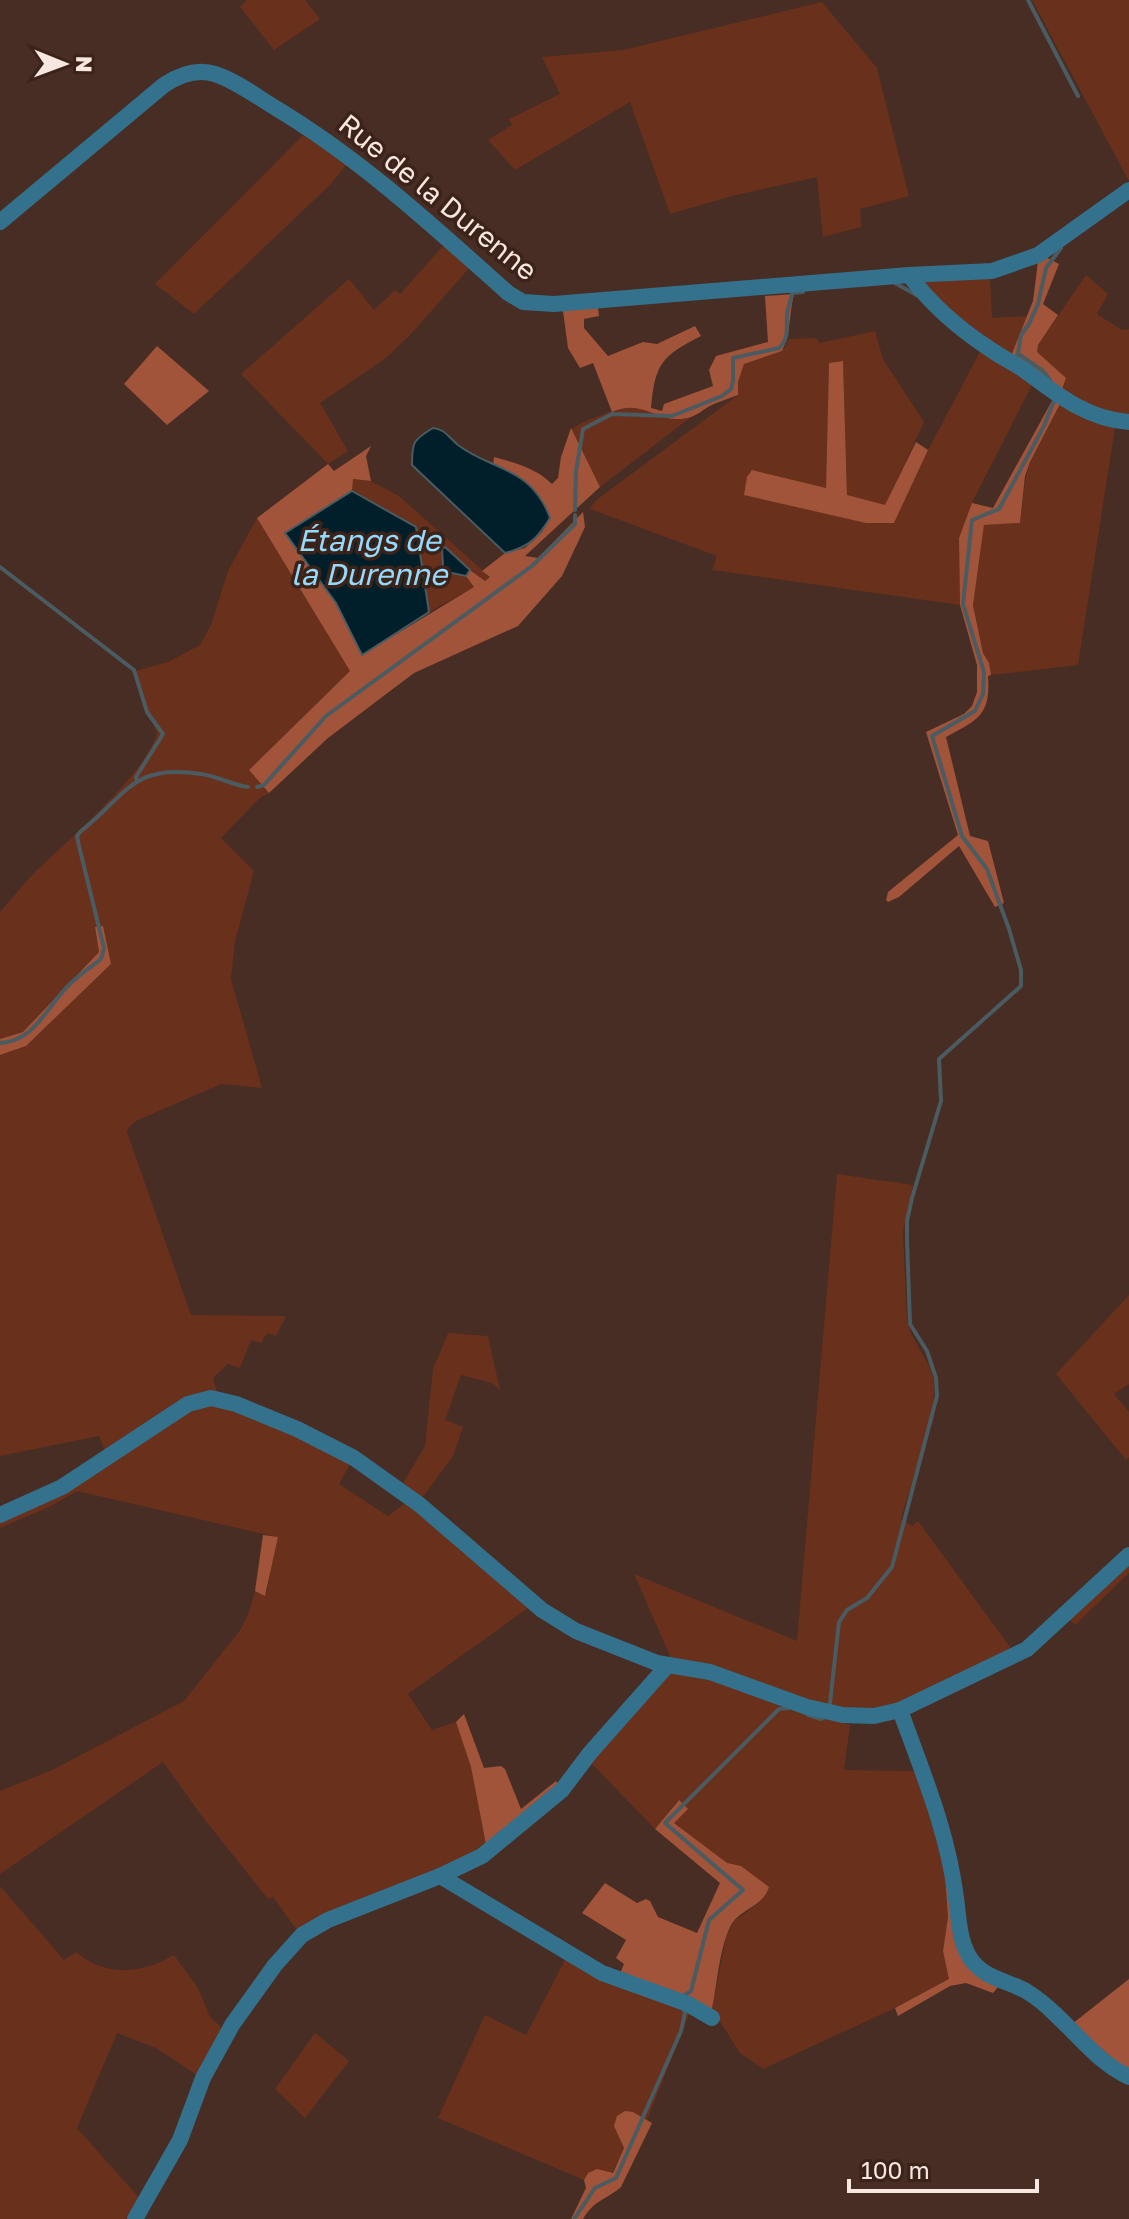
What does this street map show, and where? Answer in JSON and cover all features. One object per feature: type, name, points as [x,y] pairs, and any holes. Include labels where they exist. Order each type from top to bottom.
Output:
[{"type":"street","name":"Rue de la Durenne","points":[[0,222],[164,85],[180,75],[195,72],[214,74],[323,136],[388,186],[508,293],[523,302],[554,304],[992,271],[1038,255],[1129,190]]},
{"type":"street","points":[[909,275],[964,331],[1067,402],[1096,415],[1129,422]]},
{"type":"street","points":[[0,1515],[62,1487],[188,1404],[216,1399],[289,1425],[354,1458],[420,1505],[552,1618],[576,1631],[667,1666],[710,1672],[807,1707],[843,1715],[874,1716],[900,1710],[1027,1649],[1129,1555]]},
{"type":"street","points":[[135,2219],[180,2140],[203,2078],[222,2043],[275,1965],[302,1935],[473,1862],[562,1790],[590,1753],[667,1666]]},
{"type":"street","points":[[900,1710],[936,1809],[954,1881],[963,1944],[972,1961],[988,1975],[1026,1991],[1055,2013],[1086,2047],[1129,2077]]},
{"type":"street","points":[[471,1895],[469,1874],[473,1862]]},
{"type":"street","points":[[440,1876],[602,1973],[688,2004],[712,2018]]},
{"type":"shaded area","points":[[247,0],[305,0],[320,19],[274,50],[240,7]]},
{"type":"shaded area","points":[[1032,0],[1129,0],[1129,181]]},
{"type":"shaded area","points":[[822,2],[877,68],[909,196],[860,209],[861,227],[823,237],[817,177],[670,214],[630,102],[515,170],[488,140],[512,125],[509,119],[560,94],[542,57],[623,50]]},
{"type":"shaded area","points":[[303,135],[347,164],[330,185],[194,314],[155,284]]},
{"type":"shaded area","points":[[443,246],[471,266],[386,358],[320,403],[348,451],[328,464],[241,374],[349,279],[374,310],[395,290],[400,294]]},
{"type":"shaded area","points":[[1046,257],[1059,264],[1043,304],[1058,315],[1038,345],[1037,352],[1066,378],[1060,395],[1011,356],[1033,301],[1038,261]]},
{"type":"shaded area","points":[[1086,275],[1108,294],[1097,314],[1122,330],[1129,329],[1129,418],[1060,395],[1036,352]]},
{"type":"shaded area","points":[[990,277],[992,318],[1028,316],[1011,356],[974,330],[923,285],[926,282]]},
{"type":"shaded area","points":[[794,294],[782,351],[744,364],[738,382],[738,395],[691,417],[669,418],[634,408],[612,412],[593,363],[580,368],[568,348],[563,311],[598,307],[599,316],[584,319],[584,328],[608,356],[643,342],[657,344],[695,326],[701,336],[677,349],[658,371],[651,408],[662,411],[664,404],[713,386],[709,370],[716,356],[768,342],[765,296]]},
{"type":"shaded area","points":[[875,331],[883,359],[924,422],[885,506],[847,496],[843,361],[829,363],[826,489],[752,470],[894,523],[928,450],[981,350],[1033,383],[973,501],[959,538],[960,605],[712,570],[717,556],[590,509],[595,501],[738,395],[738,382],[744,364],[782,351],[789,339],[816,338],[820,343]]},
{"type":"shaded area","points":[[157,346],[209,391],[167,425],[124,384]]},
{"type":"shaded area","points":[[843,361],[847,495],[885,505],[916,442],[928,450],[894,523],[866,523],[744,495],[747,477],[752,470],[826,488],[829,363]]},
{"type":"shaded area","points":[[1053,399],[1060,404],[1025,476],[1020,523],[984,525],[973,605],[991,675],[988,676],[987,700],[974,721],[946,737],[970,836],[988,841],[1004,903],[995,907],[959,846],[899,897],[888,902],[888,892],[958,835],[926,732],[964,714],[972,706],[977,692],[977,665],[960,605],[959,538],[972,503],[993,508]]},
{"type":"shaded area","points":[[1060,404],[1115,428],[1078,665],[991,675],[973,604],[984,525],[1020,523],[1030,462]]},
{"type":"shaded area","points":[[624,406],[643,407],[657,417],[691,417],[600,487],[571,429]]},
{"type":"shaded area","points":[[571,428],[600,487],[525,556],[538,558],[583,512],[585,527],[562,576],[518,626],[414,673],[328,738],[269,793],[249,770],[350,671],[257,518],[328,464],[334,471],[371,446],[366,456],[371,481],[353,479],[352,491],[285,533],[336,603],[362,655],[474,587],[466,576],[470,570],[485,581],[490,577],[482,571],[505,553],[525,548],[542,532],[550,518],[520,478],[493,466],[494,457],[532,470],[552,484],[558,478]]},
{"type":"shaded area","points":[[352,479],[371,481],[399,496],[490,577],[485,582],[449,551],[443,566],[447,572],[466,576],[475,587],[429,612],[416,528],[352,491]]},
{"type":"shaded area","points":[[257,518],[350,671],[249,770],[269,793],[260,798],[221,838],[254,871],[235,941],[231,979],[262,1088],[221,1084],[136,1121],[127,1132],[191,1315],[286,1316],[276,1336],[267,1333],[261,1343],[251,1340],[240,1368],[228,1364],[213,1378],[218,1395],[107,1456],[99,1436],[0,1456],[0,1055],[26,1046],[111,964],[95,928],[99,952],[23,1032],[0,1039],[0,912],[33,874],[84,826],[138,768],[157,733],[132,672],[168,662],[200,645],[211,625],[228,571]]},
{"type":"shaded area","points":[[103,926],[111,964],[26,1046],[0,1055],[0,1039],[23,1032],[99,952],[95,927]]},
{"type":"shaded area","points":[[837,1174],[913,1185],[903,1232],[907,1320],[931,1370],[934,1390],[929,1426],[901,1519],[912,1526],[918,1521],[1013,1651],[886,1709],[842,1711],[668,1661],[670,1656],[634,1574],[797,1641]]},
{"type":"shaded area","points":[[1129,1295],[1129,1384],[1114,1394],[1129,1412],[1129,1457],[1126,1460],[1056,1374]]},
{"type":"shaded area","points":[[448,1333],[488,1336],[500,1390],[492,1383],[461,1375],[445,1420],[463,1427],[453,1456],[422,1498],[403,1483],[425,1446],[433,1369]]},
{"type":"shaded area","points":[[217,1403],[352,1461],[339,1484],[388,1516],[408,1501],[528,1608],[408,1694],[432,1730],[456,1722],[471,1767],[487,1850],[299,1933],[273,1897],[268,1899],[201,1815],[163,1762],[0,1874],[0,1791],[52,1770],[184,1701],[241,1629],[255,1591],[266,1595],[277,1537],[77,1491],[0,1528],[0,1519],[179,1414]]},
{"type":"shaded area","points":[[263,1535],[278,1537],[265,1596],[255,1591]]},
{"type":"shaded area","points":[[1129,1564],[1129,1573],[1075,1625],[1070,1620]]},
{"type":"shaded area","points":[[685,1672],[850,1725],[844,1770],[915,1771],[948,1876],[945,1877],[948,1917],[943,1951],[950,1979],[763,2069],[740,2053],[712,2009],[726,1937],[734,1921],[759,1903],[741,1866],[727,1864],[673,1822],[678,1800],[655,1829],[588,1760],[668,1675]]},
{"type":"shaded area","points":[[464,1714],[484,1768],[501,1766],[505,1769],[521,1809],[556,1781],[560,1787],[487,1850],[471,1767],[456,1722]]},
{"type":"shaded area","points":[[679,1800],[688,1809],[674,1823],[727,1863],[741,1866],[769,1887],[762,1899],[737,1917],[729,1930],[712,2009],[618,1978],[624,1964],[616,1958],[626,1940],[582,1913],[605,1883],[637,1903],[646,1899],[650,1901],[658,1917],[697,1933],[720,1883],[655,1829]]},
{"type":"shaded area","points":[[945,1876],[957,1927],[998,1987],[993,1993],[966,1983],[950,1986],[898,2016],[895,2008],[949,1979],[943,1951],[948,1917]]},
{"type":"shaded area","points":[[0,1886],[64,1960],[76,1952],[99,1966],[124,1970],[149,1966],[174,1955],[198,1988],[210,2017],[224,2030],[200,2077],[156,2048],[117,2033],[77,2128],[142,2201],[130,2219],[0,2219]]},
{"type":"shaded area","points":[[567,1956],[690,2012],[647,2120],[633,2112],[614,2126],[624,2148],[612,2173],[588,2173],[584,2180],[438,2118],[485,2015],[526,2035]]},
{"type":"shaded area","points":[[1129,1979],[1129,2072],[1072,2024]]},
{"type":"shaded area","points":[[315,2033],[349,2061],[305,2118],[275,2089]]},
{"type":"shaded area","points":[[625,2111],[652,2123],[621,2187],[596,2204],[583,2219],[571,2219],[586,2188],[584,2180],[588,2173],[597,2169],[613,2173],[624,2148],[614,2126],[617,2116]]},
{"type":"water","name":"Étangs de la Durenne","points":[[433,428],[444,432],[473,455],[520,478],[534,491],[550,518],[532,541],[505,553],[412,465],[415,442]]},
{"type":"water","name":"Étangs de la Durenne","points":[[352,491],[416,527],[429,612],[362,655],[336,603],[285,533]]},
{"type":"water","points":[[445,547],[470,570],[466,576],[447,572],[443,566],[442,549]]},
{"type":"waterway","points":[[1028,0],[1078,96]]},
{"type":"waterway","points":[[1017,359],[1021,335],[1038,304],[1046,268],[1061,248]]},
{"type":"waterway","points":[[895,283],[918,296]]},
{"type":"waterway","points":[[575,510],[576,471],[583,429],[612,414],[672,416],[722,396],[731,389],[733,358],[779,348],[786,337],[792,293],[803,292]]},
{"type":"waterway","points":[[1020,355],[1043,371],[1050,380]]},
{"type":"waterway","points":[[830,1703],[839,1622],[847,1610],[867,1598],[892,1567],[937,1396],[936,1378],[927,1351],[910,1324],[907,1221],[941,1101],[939,1059],[1021,986],[1021,970],[1009,929],[987,869],[962,836],[932,736],[975,711],[983,694],[984,672],[963,604],[972,520],[999,509],[1044,426],[1054,401]]},
{"type":"waterway","points":[[257,787],[264,785],[326,716],[532,566],[575,524],[575,515]]},
{"type":"waterway","points":[[0,567],[134,670],[147,712],[163,734],[136,777],[137,781]]},
{"type":"waterway","points":[[0,1043],[12,1041],[32,1029],[71,983],[101,959],[104,948],[79,846],[77,836],[80,832],[132,785],[160,773],[201,774],[248,787]]},
{"type":"waterway","points":[[683,1996],[691,1991],[709,1920],[743,1890],[665,1823],[779,1709],[789,1708]]},
{"type":"waterway","points":[[808,1715],[821,1719],[825,1717]]},
{"type":"waterway","points":[[574,2219],[595,2188],[616,2178],[681,2031],[685,2013],[683,2008]]}]
